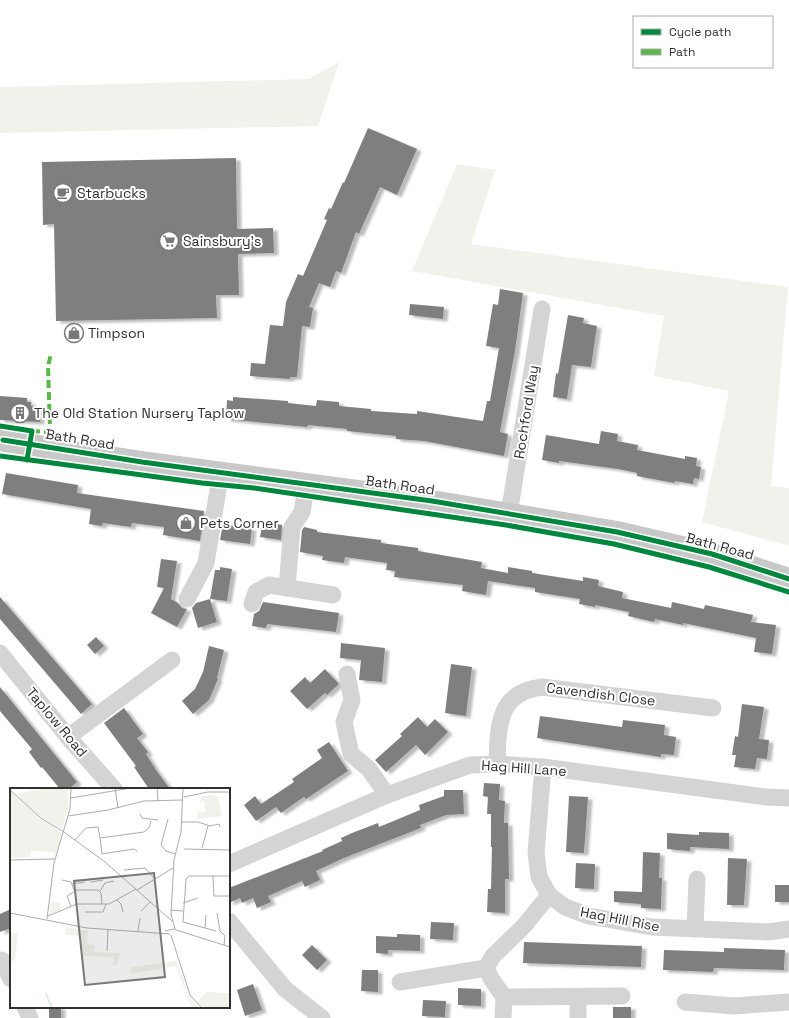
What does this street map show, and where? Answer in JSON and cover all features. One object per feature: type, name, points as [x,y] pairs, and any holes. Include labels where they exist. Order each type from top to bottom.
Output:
[{"type":"main road","name":"Bath Road","points":[[1,439],[221,472],[307,483],[617,532],[712,554],[789,579]]},
{"type":"street","name":"Rochford Way","points":[[509,514],[542,309]]},
{"type":"street","points":[[187,598],[206,563],[221,472]]},
{"type":"street","points":[[287,588],[292,527],[302,512],[307,483]]},
{"type":"street","points":[[252,604],[256,592],[269,585],[333,595]]},
{"type":"street","name":"Taplow Road","points":[[0,654],[68,737],[113,788]]},
{"type":"street","points":[[68,737],[172,660]]},
{"type":"street","points":[[347,674],[352,700],[344,722],[351,754],[369,769],[387,795]]},
{"type":"street","name":"Cavendish Close","points":[[497,764],[498,732],[506,707],[518,695],[534,688],[542,687],[713,708]]},
{"type":"street","name":"Hag Hill Lane","points":[[230,864],[387,795],[470,765],[497,764],[543,767],[766,798],[789,798]]},
{"type":"street","name":"Hag Hill Rise","points":[[543,767],[536,853],[539,877],[549,894],[565,907],[589,916],[652,927],[769,932],[789,929]]},
{"type":"street","points":[[695,929],[697,879]]},
{"type":"street","points":[[486,968],[493,956],[524,926],[549,894]]},
{"type":"street","points":[[230,922],[285,989],[322,1018]]},
{"type":"street","points":[[4,959],[10,976]]},
{"type":"street","points":[[400,982],[486,968]]},
{"type":"street","points":[[486,968],[492,980],[504,997],[504,1018]]},
{"type":"street","points":[[504,997],[622,996]]},
{"type":"street","points":[[578,997],[578,1018]]},
{"type":"street","points":[[685,1002],[734,1012],[789,1002]]},
{"type":"street","points":[[25,1008],[30,1018]]},
{"type":"shaded area","points":[[339,62],[318,126],[0,133],[0,87],[309,79]]},
{"type":"shaded area","points":[[457,164],[495,170],[471,244],[788,287],[771,486],[789,488],[789,546],[702,522],[729,391],[654,376],[664,316],[412,271]]},
{"type":"building","points":[[368,128],[417,149],[397,195],[380,187],[359,234],[356,232],[341,273],[336,271],[330,287],[319,283],[309,307],[313,308],[310,327],[302,326],[297,377],[290,377],[290,379],[250,376],[251,363],[265,364],[270,325],[283,326],[286,302],[298,274],[303,276],[327,220],[324,219],[329,208],[331,209],[343,182],[344,183]]},
{"type":"building","name":"Sainsbury's","points":[[236,158],[237,229],[273,228],[274,253],[238,254],[239,295],[216,295],[217,318],[56,321],[54,224],[43,225],[42,162]]},
{"type":"building","points":[[500,289],[523,293],[515,351],[500,432],[508,434],[504,456],[424,441],[396,439],[396,436],[347,431],[347,429],[308,425],[307,427],[226,419],[227,400],[233,401],[233,397],[288,401],[288,403],[316,406],[317,400],[339,402],[339,406],[371,409],[371,411],[417,414],[417,411],[483,421],[487,401],[490,401],[499,348],[486,346],[493,304],[498,305]]},
{"type":"building","points":[[410,304],[444,307],[443,319],[409,315]]},
{"type":"building","points":[[568,315],[584,318],[583,323],[597,326],[591,367],[572,365],[567,399],[553,397],[556,373],[558,374]]},
{"type":"building","name":"The Old Station Nursery Taplow","points":[[0,396],[27,398],[27,402],[31,402],[31,406],[40,406],[40,422],[0,420]]},
{"type":"building","points":[[601,431],[618,434],[617,441],[638,445],[637,450],[685,459],[685,456],[697,458],[696,466],[701,467],[699,479],[694,478],[693,484],[675,481],[674,483],[637,476],[637,473],[618,469],[542,460],[546,435],[599,444]]},
{"type":"building","points":[[6,473],[78,485],[77,493],[204,511],[200,541],[163,535],[164,527],[132,523],[131,527],[103,523],[102,526],[89,524],[91,509],[2,494]]},
{"type":"building","points":[[263,522],[282,525],[281,540],[260,537]]},
{"type":"building","points":[[223,524],[252,528],[250,544],[220,540]]},
{"type":"building","points":[[304,527],[317,530],[317,532],[381,540],[381,543],[418,548],[418,551],[482,562],[481,568],[508,573],[508,567],[532,571],[532,573],[583,581],[583,577],[599,580],[598,586],[623,592],[622,598],[671,608],[672,602],[704,609],[705,605],[753,615],[751,622],[776,625],[772,654],[754,652],[756,638],[683,623],[683,625],[655,619],[654,622],[628,616],[629,612],[595,605],[595,607],[579,604],[580,599],[535,592],[535,588],[488,581],[486,595],[462,591],[463,585],[394,577],[395,571],[386,570],[387,563],[345,557],[344,563],[322,560],[323,556],[300,552],[302,530]]},
{"type":"building","points":[[161,559],[177,561],[171,599],[178,603],[182,608],[187,609],[177,627],[151,613],[164,588],[157,587]]},
{"type":"building","points":[[220,567],[232,569],[227,601],[210,599],[215,570],[220,570]]},
{"type":"building","points":[[0,597],[92,704],[81,714],[0,619]]},
{"type":"building","points":[[210,599],[217,622],[198,628],[192,608],[196,603]]},
{"type":"building","points":[[263,602],[339,613],[336,632],[267,624],[266,628],[252,626],[254,614],[259,611]]},
{"type":"building","points":[[96,637],[104,646],[95,654],[87,645]]},
{"type":"building","points":[[341,643],[385,648],[382,682],[359,680],[361,660],[340,658]]},
{"type":"building","points":[[209,646],[224,650],[218,679],[209,700],[193,714],[182,701],[195,689],[203,672]]},
{"type":"building","points":[[451,664],[472,667],[466,716],[445,713]]},
{"type":"building","points":[[325,669],[339,684],[327,695],[325,693],[307,709],[290,691],[305,677],[310,683]]},
{"type":"building","points":[[0,687],[77,782],[70,788],[59,788],[42,767],[41,768],[29,752],[32,749],[0,711]]},
{"type":"building","points":[[742,704],[764,707],[759,739],[769,740],[767,759],[757,758],[755,769],[734,767],[736,755],[732,755],[735,736],[738,737]]},
{"type":"building","points":[[124,708],[143,734],[137,738],[148,752],[146,754],[169,788],[148,788],[134,767],[136,766],[104,723]]},
{"type":"building","points":[[540,716],[622,727],[623,720],[665,725],[664,735],[676,737],[674,755],[661,754],[661,757],[537,738]]},
{"type":"building","points":[[418,717],[427,727],[435,719],[448,732],[425,755],[416,745],[386,772],[375,760],[402,736],[400,734]]},
{"type":"building","points":[[329,742],[348,771],[306,799],[304,797],[281,813],[276,807],[256,821],[244,805],[255,796],[261,804],[294,782],[292,779],[322,758],[317,750]]},
{"type":"building","points":[[484,783],[500,784],[499,800],[505,801],[504,823],[508,823],[509,879],[505,879],[505,913],[487,912],[488,889],[491,889],[492,847],[491,814],[487,814],[488,797],[483,796]]},
{"type":"building","points":[[444,790],[463,790],[464,814],[446,815],[420,825],[421,828],[344,858],[316,871],[320,880],[305,887],[302,881],[268,896],[271,902],[257,908],[253,898],[242,903],[240,898],[230,903],[230,888],[323,851],[322,850],[342,841],[341,838],[352,833],[378,823],[379,827],[420,810],[419,805],[444,796]]},
{"type":"building","points":[[569,796],[588,797],[584,853],[566,852]]},
{"type":"building","points":[[699,832],[729,833],[729,849],[690,847],[690,851],[667,849],[667,833],[699,835]]},
{"type":"building","points":[[643,852],[660,853],[659,878],[662,878],[661,909],[641,908],[641,904],[614,902],[614,891],[642,892]]},
{"type":"building","points":[[728,858],[747,859],[744,905],[727,905]]},
{"type":"building","points":[[576,863],[595,864],[594,889],[575,888]]},
{"type":"building","points":[[775,885],[789,885],[789,902],[775,902]]},
{"type":"building","points":[[10,909],[10,928],[0,932],[0,914]]},
{"type":"building","points":[[431,922],[454,923],[453,940],[430,939]]},
{"type":"building","points":[[397,934],[420,935],[420,951],[388,950],[388,954],[376,953],[376,936],[397,937]]},
{"type":"building","points":[[524,942],[642,946],[641,967],[523,963]]},
{"type":"building","points":[[312,945],[327,960],[317,970],[302,955]]},
{"type":"building","points":[[724,948],[785,950],[784,970],[714,968],[713,972],[663,970],[664,950],[724,952]]},
{"type":"building","points":[[362,970],[378,970],[378,992],[361,991]]},
{"type":"building","points":[[253,984],[262,1010],[245,1016],[237,990]]},
{"type":"building","points":[[458,988],[481,989],[481,1006],[458,1005]]},
{"type":"building","points":[[423,1000],[446,1001],[445,1017],[422,1016]]},
{"type":"building","points":[[613,1007],[631,1007],[631,1018],[613,1018]]},
{"type":"building","points":[[49,1008],[61,1008],[61,1018],[49,1018]]},
{"type":"marked path","points":[[32,431],[46,432],[50,429],[48,366],[51,354]]},
{"type":"cycle path","points":[[0,426],[32,431],[27,460]]},
{"type":"cycle path","points":[[3,440],[142,462],[432,501],[617,532],[712,554],[789,579]]},
{"type":"cycle path","points":[[0,456],[202,483],[254,488],[506,525],[614,544],[709,567],[789,592]]},
{"type":"place","name":"Starbucks","points":[[63,193]]},
{"type":"place","name":"Sainsbury's","points":[[169,241]]},
{"type":"place","name":"Timpson","points":[[74,333]]},
{"type":"place","name":"The Old Station Nursery Taplow","points":[[20,413]]},
{"type":"place","name":"Pets Corner","points":[[186,523]]}]
